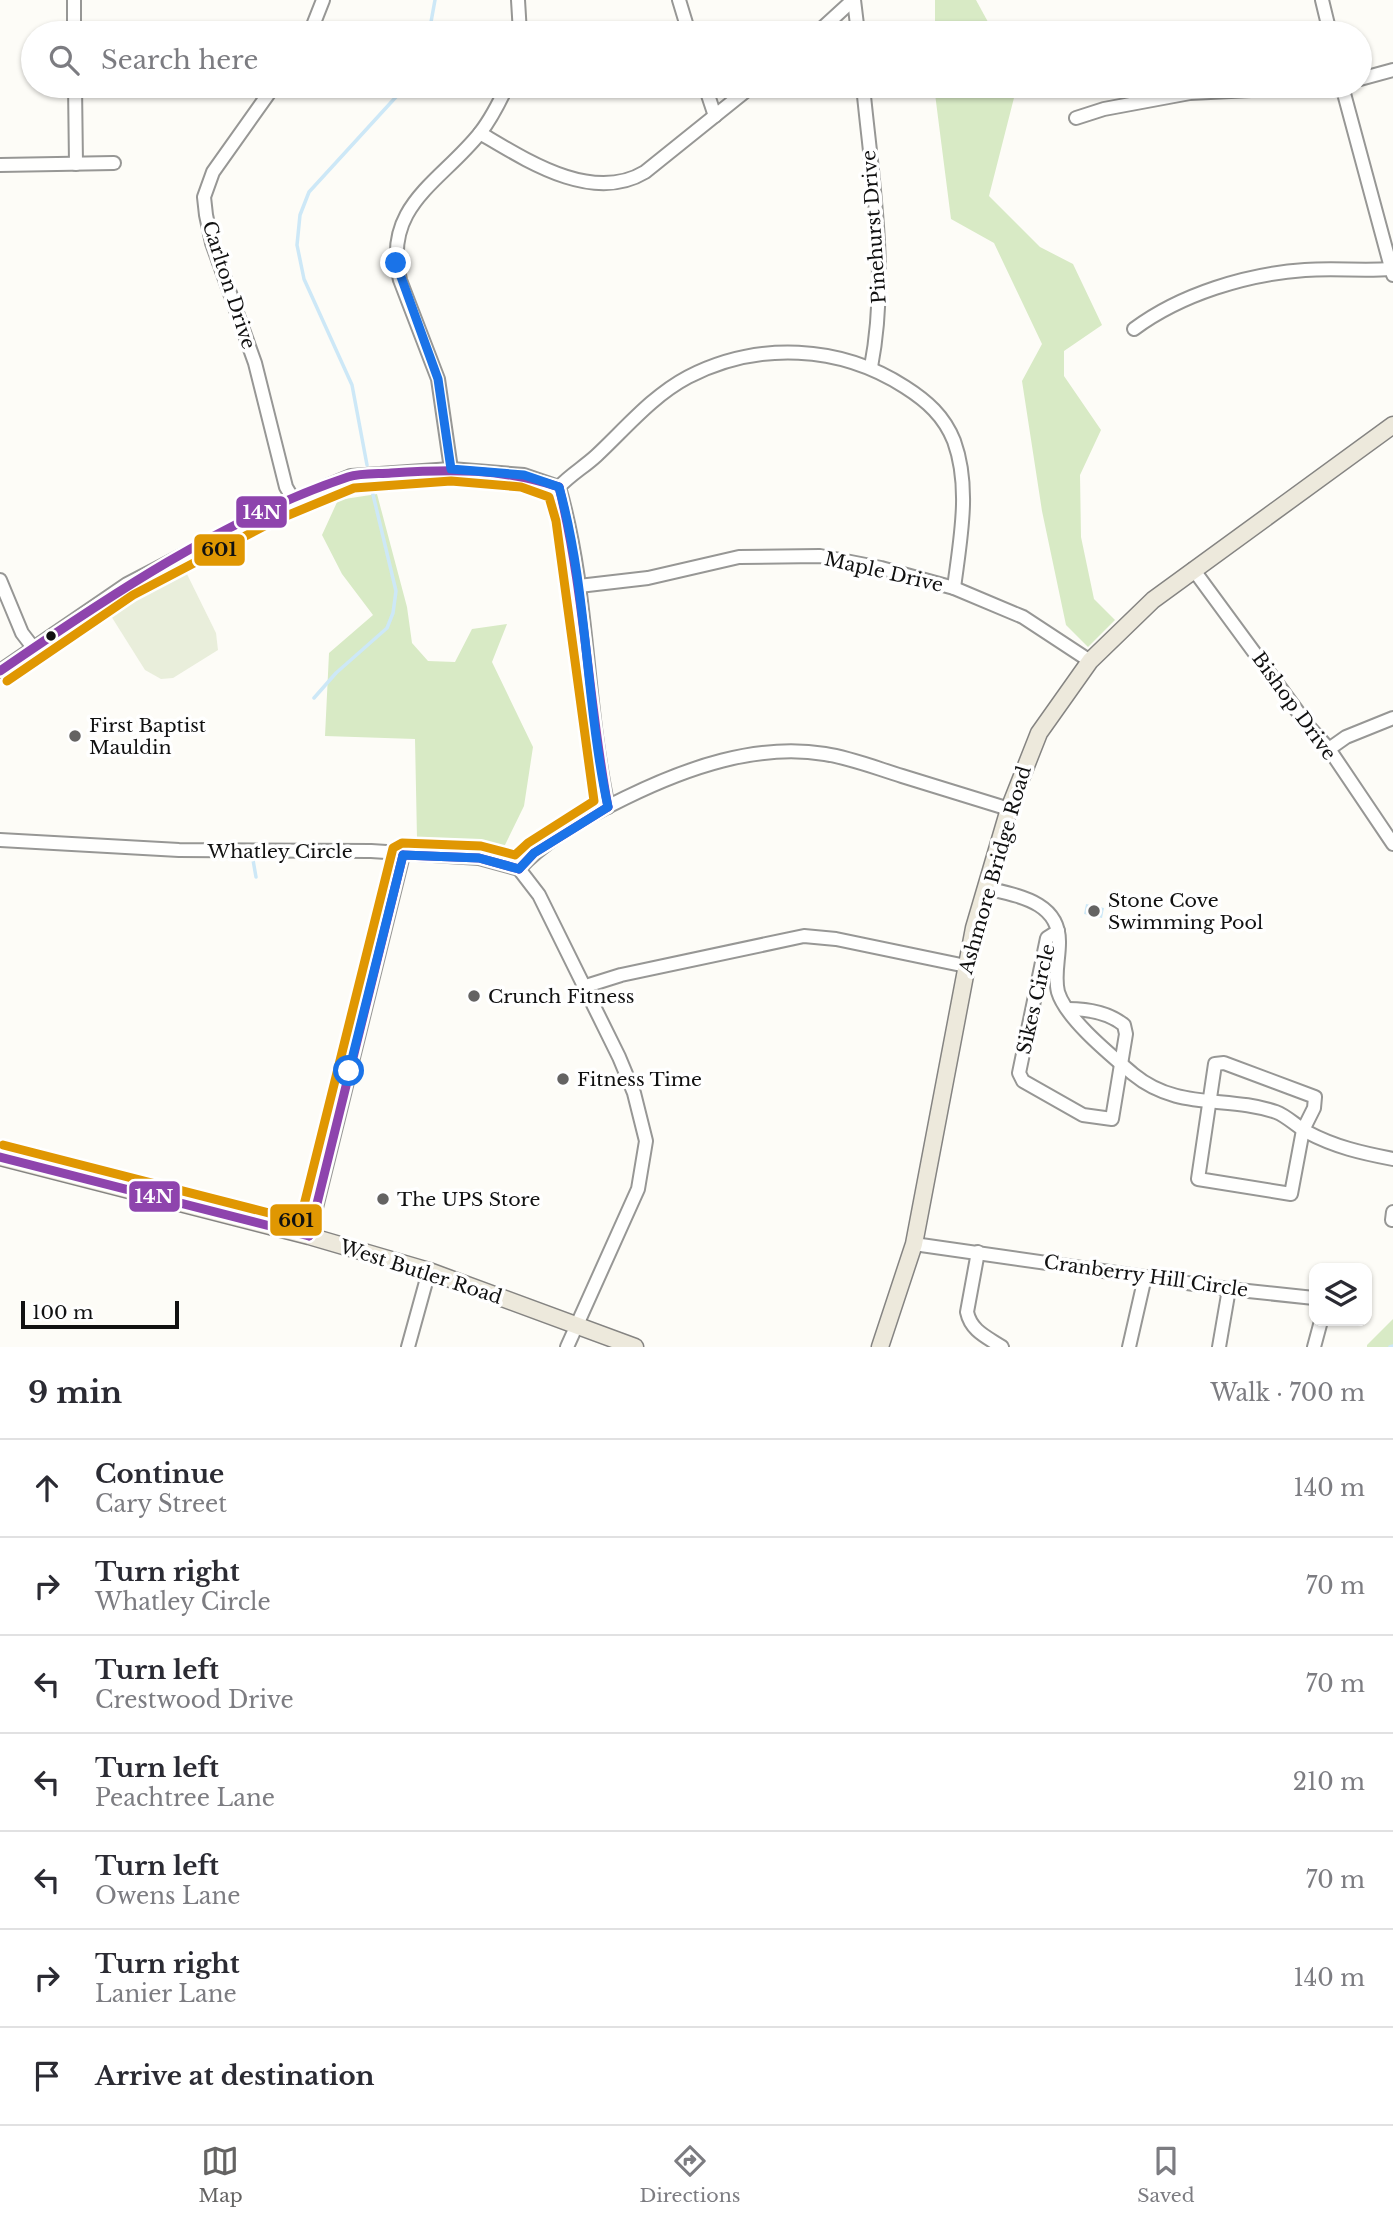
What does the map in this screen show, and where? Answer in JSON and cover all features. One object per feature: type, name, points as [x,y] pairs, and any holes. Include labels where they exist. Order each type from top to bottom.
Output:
[{"type":"main road","name":"Ashmore Bridge Road","points":[[880,1347],[914,1244],[966,966],[986,888],[1021,770],[1039,733],[1090,661],[1145,607],[1193,569],[1393,425]]},
{"type":"main road","name":"West Butler Road","points":[[0,1157],[309,1236],[429,1271],[635,1347]]},
{"type":"street","points":[[74,0],[74,21]]},
{"type":"street","points":[[315,21],[323,0]]},
{"type":"street","points":[[518,0],[519,21]]},
{"type":"street","points":[[680,0],[686,21]]},
{"type":"street","points":[[830,21],[854,0]]},
{"type":"street","points":[[854,0],[857,21]]},
{"type":"street","points":[[1322,0],[1328,21]]},
{"type":"street","points":[[1372,76],[1393,70]]},
{"type":"street","points":[[75,98],[76,164]]},
{"type":"street","name":"Carlton Drive","points":[[265,98],[213,172],[206,185],[204,205],[212,243],[255,363],[286,487],[293,499]]},
{"type":"street","points":[[451,469],[438,379],[400,280],[396,263],[396,240],[411,206],[480,133],[500,98]]},
{"type":"street","points":[[709,98],[715,116]]},
{"type":"street","points":[[480,133],[555,173],[586,181],[617,182],[645,172],[737,98]]},
{"type":"street","name":"Pinehurst Drive","points":[[864,98],[881,289],[878,330],[871,367]]},
{"type":"street","points":[[1076,118],[1104,109],[1164,98]]},
{"type":"street","points":[[1134,329],[1165,309],[1257,276],[1309,269],[1392,273],[1345,98]]},
{"type":"street","points":[[0,165],[114,163]]},
{"type":"street","points":[[559,487],[660,395],[705,370],[741,358],[782,352],[815,354],[871,367],[922,397],[938,413],[953,441],[963,495],[954,588]]},
{"type":"street","points":[[0,671],[127,584],[293,499],[351,476],[451,469],[524,475],[559,487]]},
{"type":"street","points":[[559,487],[568,519],[579,586],[599,762],[608,807]]},
{"type":"street","name":"Maple Drive","points":[[579,586],[648,578],[739,557],[787,554],[853,561],[954,588],[1023,617],[1090,661]]},
{"type":"street","name":"Bishop Drive","points":[[1193,569],[1309,727],[1329,749],[1393,844]]},
{"type":"street","points":[[0,580],[22,633],[34,650]]},
{"type":"street","points":[[1329,749],[1346,737],[1393,718]]},
{"type":"street","points":[[567,1347],[638,1189],[646,1153],[644,1127],[634,1093],[586,985],[539,895],[519,869],[534,853],[608,807],[672,775],[759,755],[798,751],[855,761],[1009,809]]},
{"type":"street","name":"Whatley Circle","points":[[0,840],[170,849],[371,852],[479,858],[519,869]]},
{"type":"street","points":[[309,1236],[403,855]]},
{"type":"street","points":[[986,888],[1034,901],[1047,910],[1058,931],[1058,992],[1068,1009],[1135,1076],[1171,1097],[1247,1105],[1278,1112],[1303,1130],[1346,1150],[1393,1159]]},
{"type":"street","name":"Sikes Circle","points":[[1058,931],[1046,938],[1019,1073],[1023,1081],[1083,1115],[1112,1119],[1120,1061]]},
{"type":"street","points":[[586,985],[804,936],[836,939],[966,966]]},
{"type":"street","points":[[1068,1009],[1081,1009],[1115,1018],[1124,1024],[1126,1034],[1120,1061]]},
{"type":"street","points":[[1224,1063],[1315,1097],[1314,1108],[1303,1130],[1291,1194],[1198,1178],[1215,1064],[1224,1063]]},
{"type":"street","name":"Cranberry Hill Circle","points":[[914,1244],[1228,1290],[1309,1298]]},
{"type":"street","points":[[978,1252],[967,1312],[969,1321],[974,1328],[1003,1347]]},
{"type":"street","points":[[408,1347],[429,1271]]},
{"type":"street","points":[[1129,1347],[1145,1277]]},
{"type":"street","points":[[1219,1347],[1228,1290]]},
{"type":"street","points":[[1314,1347],[1320,1326]]},
{"type":"green space","points":[[935,0],[976,0],[987,21],[935,21]]},
{"type":"green space","points":[[936,98],[1014,98],[989,196],[1040,247],[1073,264],[1102,325],[1064,351],[1064,376],[1101,430],[1080,475],[1081,537],[1094,599],[1115,620],[1088,647],[1066,625],[1042,511],[1022,381],[1042,344],[994,243],[951,219]]},
{"type":"green space","points":[[377,494],[407,607],[412,643],[428,661],[455,662],[472,629],[507,624],[492,662],[533,747],[524,806],[503,849],[417,838],[415,739],[325,736],[329,653],[373,615],[342,574],[322,535],[338,500]]},
{"type":"green space","points":[[183,566],[216,633],[218,650],[173,678],[161,679],[145,670],[106,608],[135,588]]},
{"type":"green space","points":[[1393,1319],[1393,1347],[1367,1347],[1367,1345]]},
{"type":"water","name":"Stone Cove Swimming Pool","points":[[1086,904],[1104,908],[1102,918],[1084,914]]},
{"type":"waterway","points":[[431,21],[435,0]]},
{"type":"waterway","points":[[367,465],[352,385],[304,279],[297,245],[300,215],[309,192],[395,98]]},
{"type":"waterway","points":[[314,698],[336,673],[387,628],[393,613],[396,591],[370,482]]},
{"type":"waterway","points":[[253,860],[256,877]]},
{"type":"transit line","name":"14N","points":[[0,671],[124,588],[212,537],[302,494],[348,477],[364,474],[476,471],[517,476],[559,487]]},
{"type":"transit line","name":"601","points":[[3,1145],[300,1221],[393,848],[402,843],[481,846],[515,855],[528,843],[594,801],[556,521],[549,497],[521,487],[451,481],[354,488],[274,521],[133,595],[7,681]]},
{"type":"transit line","name":"14N","points":[[559,487],[575,566],[608,807]]},
{"type":"transit line","name":"14N","points":[[519,869],[534,853],[608,807]]},
{"type":"transit line","name":"14N","points":[[403,855],[479,858],[519,869]]},
{"type":"transit line","name":"14N","points":[[309,1236],[403,855]]},
{"type":"transit line","name":"14N","points":[[0,1157],[309,1236]]},
{"type":"place","name":"First Baptist Mauldin","points":[[75,736]]},
{"type":"place","name":"Stone Cove Swimming Pool","points":[[1094,911]]},
{"type":"place","name":"Crunch Fitness","points":[[474,996]]},
{"type":"place","name":"Fitness Time","points":[[563,1079]]},
{"type":"place","name":"The UPS Store","points":[[383,1199]]},
{"type":"route","points":[[349,1071],[403,855],[479,858],[519,869],[534,853],[608,807],[599,762],[579,586],[568,519],[559,487],[524,475],[451,469],[438,379],[396,263]]}]
